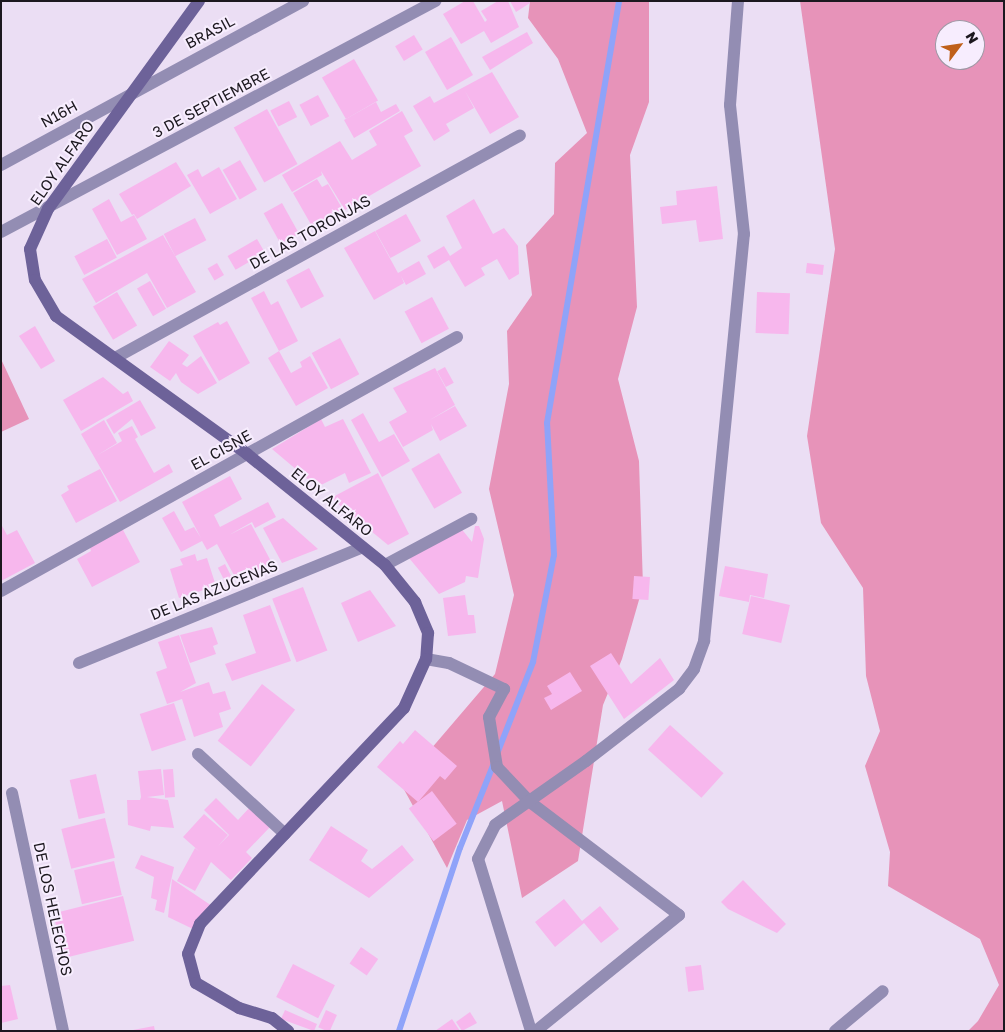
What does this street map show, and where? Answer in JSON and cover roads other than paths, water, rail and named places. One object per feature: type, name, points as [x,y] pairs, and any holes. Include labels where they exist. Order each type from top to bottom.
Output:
[{"type":"street","name":"ELOY ALFARO","points":[[199,1],[48,209],[30,249],[35,280],[56,316],[247,454],[361,548],[385,565],[415,602],[428,633],[426,659],[404,708],[200,924],[188,954],[196,982],[239,1008],[272,1018],[288,1031]]},
{"type":"street","name":"BRASIL","points":[[133,92],[303,1]]},
{"type":"street","name":"3 DE SEPTIEMBRE","points":[[1,232],[48,209],[434,1]]},
{"type":"street","points":[[531,1031],[478,860],[495,825],[530,802],[679,689],[694,669],[704,642],[744,234],[730,104],[738,1]]},
{"type":"street","name":"N16H","points":[[1,165],[133,92]]},
{"type":"street","name":"DE LAS TORONJAS","points":[[115,358],[520,135]]},
{"type":"street","name":"EL CISNE","points":[[1,591],[458,336]]},
{"type":"street","points":[[385,565],[471,519]]},
{"type":"street","name":"DE LAS AZUCENAS","points":[[79,663],[361,548]]},
{"type":"street","points":[[426,659],[448,663],[504,689],[489,718],[497,767],[530,802],[680,915],[536,1031]]},
{"type":"street","points":[[198,754],[285,834]]},
{"type":"street","name":"DE LOS HELECHOS","points":[[12,793],[63,1031]]},
{"type":"street","points":[[835,1031],[883,991]]},
{"type":"waterway","points":[[497,754],[533,662],[554,555],[547,423],[619,1]]},
{"type":"waterway","points":[[399,1031],[460,848],[494,763]]}]
